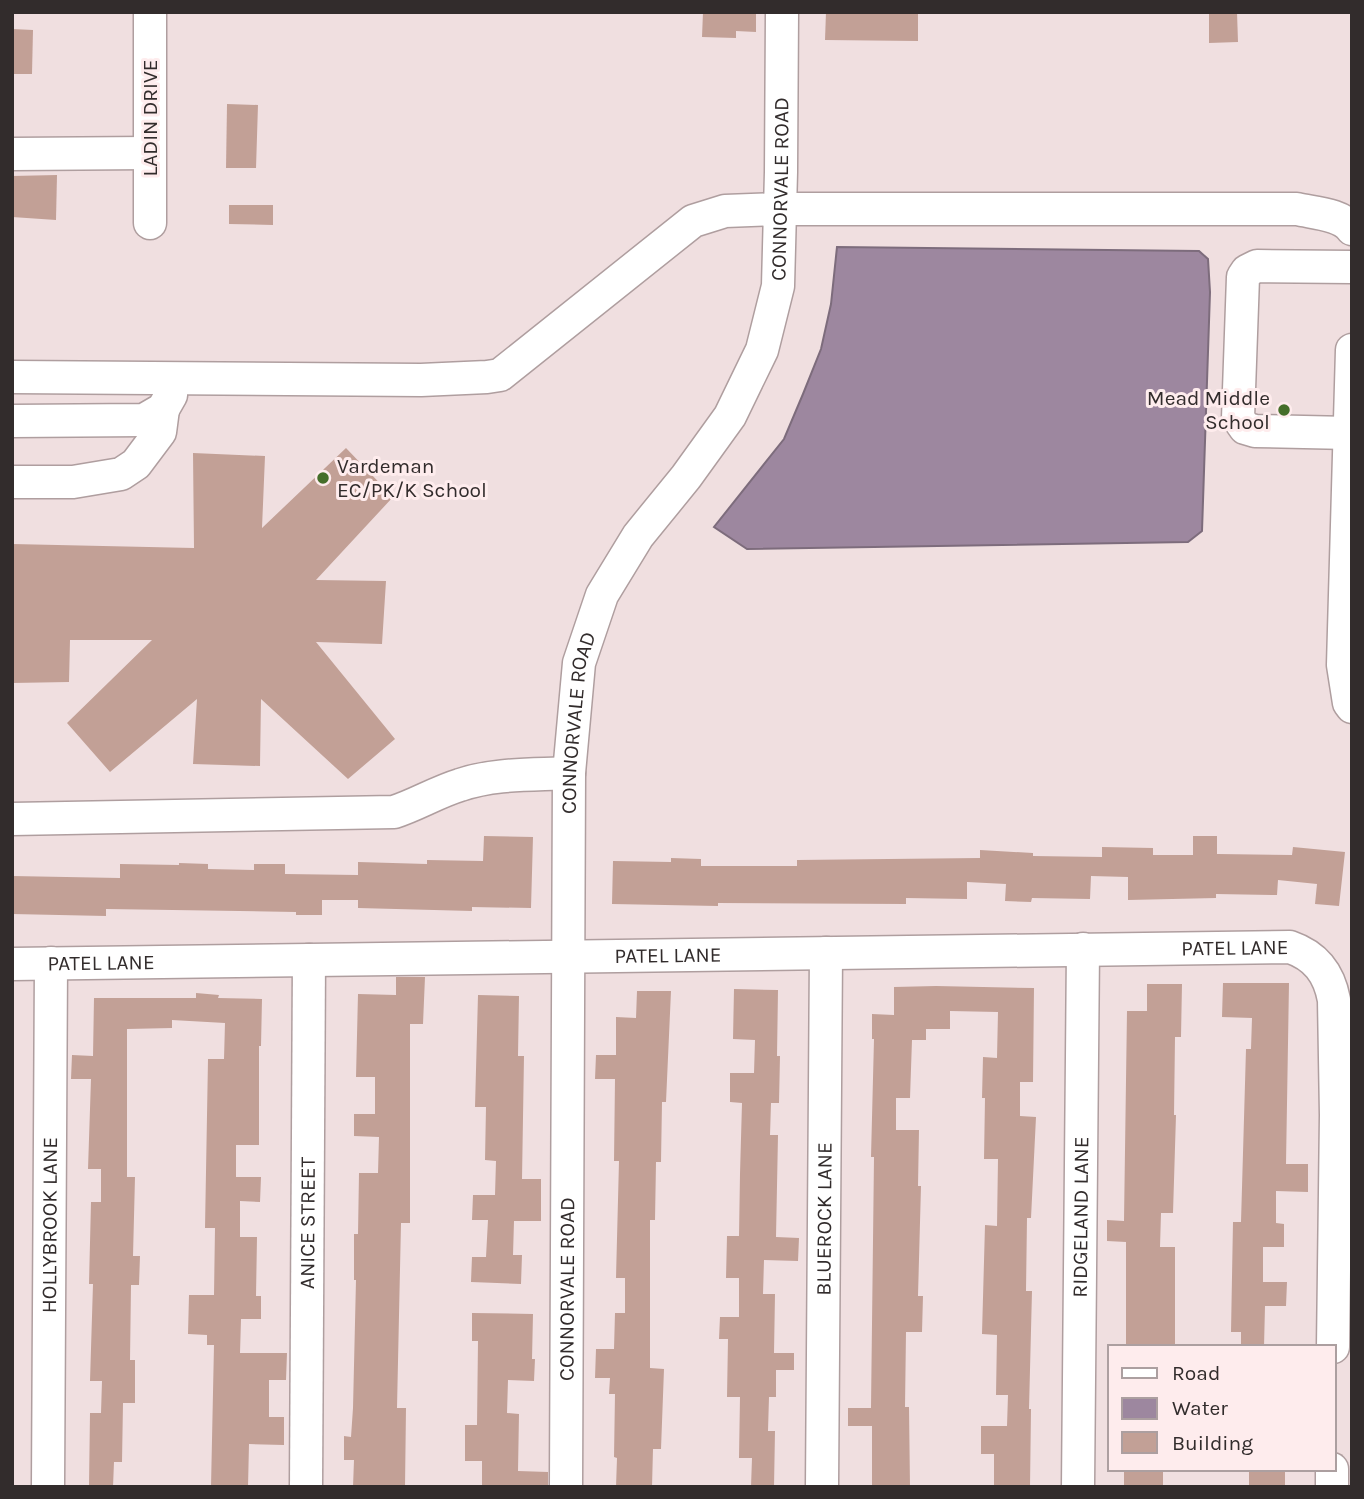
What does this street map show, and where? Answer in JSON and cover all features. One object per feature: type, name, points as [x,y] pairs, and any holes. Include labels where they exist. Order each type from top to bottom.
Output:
[{"type":"street","name":"LADIN DRIVE","points":[[150,12],[150,223]]},
{"type":"street","name":"CONNORVALE ROAD","points":[[566,1487],[569,773],[579,663],[602,595],[638,536],[686,477],[730,416],[762,350],[778,286],[782,12]]},
{"type":"street","points":[[12,154],[149,153]]},
{"type":"street","points":[[12,377],[421,380],[500,375],[693,221],[726,211],[1297,209],[1335,217],[1350,225],[1352,229]]},
{"type":"street","points":[[1349,433],[1255,431],[1245,428],[1238,418],[1243,277],[1247,271],[1257,266],[1352,267]]},
{"type":"street","points":[[1352,350],[1343,665],[1352,707]]},
{"type":"street","points":[[12,421],[144,420],[163,409],[171,398],[176,379]]},
{"type":"street","points":[[12,482],[73,482],[121,474],[135,464],[160,432],[163,409]]},
{"type":"street","points":[[12,819],[394,812],[417,805],[458,785],[491,777],[569,773]]},
{"type":"street","name":"PATEL LANE","points":[[12,964],[1290,947],[1305,953],[1320,965],[1331,983],[1344,1115]]},
{"type":"street","name":"RIDGELAND LANE","points":[[1078,1487],[1083,950]]},
{"type":"street","name":"BLUEROCK LANE","points":[[822,1487],[826,953]]},
{"type":"street","name":"ANICE STREET","points":[[306,1487],[309,960]]},
{"type":"street","name":"HOLLYBROOK LANE","points":[[48,1487],[51,963]]},
{"type":"street","points":[[1333,1345],[1344,1115]]},
{"type":"water","points":[[837,247],[1199,251],[1208,259],[1210,292],[1202,531],[1188,542],[747,549],[714,527],[784,439],[821,349],[831,304]]},
{"type":"building","points":[[703,12],[756,12],[756,32],[736,31],[736,38],[702,37]]},
{"type":"building","points":[[826,12],[918,12],[918,41],[825,40]]},
{"type":"building","points":[[1209,12],[1237,12],[1238,42],[1209,43]]},
{"type":"building","points":[[12,29],[33,30],[32,74],[12,74]]},
{"type":"building","points":[[227,104],[258,105],[256,168],[226,168]]},
{"type":"building","points":[[57,175],[56,220],[12,217],[12,176]]},
{"type":"building","points":[[229,205],[273,205],[273,225],[229,224]]},
{"type":"building","points":[[346,448],[393,497],[316,580],[386,581],[382,644],[316,642],[395,739],[348,779],[261,699],[260,766],[193,764],[197,699],[110,772],[67,723],[152,640],[70,640],[69,682],[12,683],[12,544],[194,548],[193,453],[265,456],[262,528]]},
{"type":"building","points":[[484,836],[533,837],[531,908],[472,907],[472,911],[358,908],[358,900],[322,900],[322,915],[296,915],[296,912],[106,909],[106,916],[12,914],[12,876],[120,878],[120,864],[179,863],[208,864],[208,869],[254,870],[254,864],[285,864],[285,874],[358,875],[358,862],[427,864],[427,860],[483,861]]},
{"type":"building","points":[[1193,836],[1217,836],[1217,854],[1292,855],[1293,847],[1345,852],[1339,906],[1315,904],[1317,884],[1278,880],[1277,895],[1216,894],[1216,898],[1128,900],[1128,877],[1091,876],[1090,899],[1032,898],[1031,902],[1005,901],[1006,884],[967,882],[967,899],[906,898],[906,904],[612,904],[613,861],[671,862],[671,858],[701,859],[701,866],[797,866],[797,860],[980,858],[980,850],[1033,853],[1033,856],[1102,857],[1102,847],[1153,848],[1153,855],[1193,855]]},
{"type":"building","points":[[396,977],[425,977],[423,1024],[410,1024],[410,1223],[401,1223],[397,1408],[406,1408],[405,1487],[353,1487],[354,1460],[344,1460],[344,1436],[351,1437],[353,1408],[356,1280],[354,1234],[358,1234],[359,1173],[378,1173],[379,1137],[354,1136],[354,1114],[375,1114],[375,1077],[356,1077],[358,994],[396,995]]},
{"type":"building","points":[[1223,983],[1289,983],[1286,1164],[1308,1164],[1308,1192],[1276,1191],[1276,1223],[1284,1224],[1284,1247],[1263,1247],[1263,1282],[1287,1282],[1286,1306],[1265,1306],[1264,1345],[1241,1345],[1241,1332],[1231,1332],[1233,1222],[1241,1222],[1246,1049],[1251,1049],[1252,1018],[1222,1017]]},
{"type":"building","points":[[1147,984],[1182,984],[1181,1037],[1175,1037],[1173,1213],[1161,1213],[1160,1247],[1175,1247],[1175,1345],[1126,1345],[1126,1242],[1107,1241],[1107,1220],[1124,1221],[1127,1011],[1147,1011]]},
{"type":"building","points":[[894,987],[1034,988],[1033,1082],[1020,1082],[1020,1116],[1036,1117],[1031,1218],[1027,1218],[1026,1291],[1032,1291],[1030,1487],[994,1487],[994,1454],[981,1454],[981,1426],[1007,1426],[1008,1395],[996,1395],[997,1335],[982,1334],[985,1225],[997,1226],[998,1159],[984,1159],[983,1057],[997,1058],[998,1012],[950,1011],[950,1029],[926,1029],[926,1040],[912,1040],[910,1098],[896,1098],[896,1130],[919,1130],[918,1186],[921,1186],[918,1296],[923,1296],[922,1332],[906,1332],[905,1407],[909,1407],[910,1487],[872,1487],[872,1426],[848,1426],[848,1408],[871,1408],[874,1157],[871,1157],[874,1039],[872,1014],[894,1015]]},
{"type":"building","points":[[734,989],[778,990],[779,1103],[771,1103],[770,1135],[778,1135],[776,1237],[799,1238],[798,1261],[764,1260],[763,1294],[775,1294],[774,1353],[794,1353],[794,1370],[776,1370],[776,1397],[769,1397],[768,1431],[775,1431],[774,1487],[751,1487],[752,1458],[739,1458],[740,1397],[727,1397],[728,1339],[719,1339],[720,1317],[739,1317],[739,1278],[726,1278],[727,1236],[739,1236],[742,1103],[730,1102],[730,1073],[754,1073],[755,1040],[733,1039]]},
{"type":"building","points":[[637,991],[671,991],[666,1102],[662,1102],[661,1162],[656,1162],[655,1220],[650,1220],[650,1368],[664,1369],[661,1449],[653,1449],[652,1487],[616,1487],[615,1394],[609,1394],[610,1378],[595,1378],[596,1349],[614,1349],[615,1313],[625,1313],[625,1278],[616,1278],[619,1161],[614,1161],[615,1079],[595,1079],[596,1055],[616,1055],[616,1017],[636,1018]]},
{"type":"building","points":[[196,993],[219,995],[218,998],[262,999],[259,1145],[236,1145],[236,1177],[261,1177],[260,1202],[240,1201],[240,1237],[257,1237],[256,1296],[261,1296],[261,1319],[241,1319],[240,1353],[287,1353],[286,1380],[269,1380],[269,1417],[284,1417],[284,1445],[249,1444],[248,1487],[211,1487],[214,1345],[207,1345],[207,1335],[188,1334],[189,1295],[214,1295],[215,1228],[205,1228],[208,1059],[224,1059],[225,1023],[172,1020],[172,1028],[127,1029],[127,1177],[135,1177],[133,1256],[140,1256],[139,1285],[131,1285],[130,1360],[135,1360],[135,1403],[123,1403],[122,1462],[114,1462],[113,1487],[89,1487],[90,1413],[101,1413],[102,1381],[90,1381],[93,1284],[89,1284],[91,1202],[101,1202],[101,1169],[88,1169],[91,1079],[71,1079],[72,1055],[93,1056],[94,998],[196,998]]},
{"type":"building","points":[[478,995],[519,996],[518,1056],[524,1056],[522,1179],[541,1179],[541,1221],[514,1221],[513,1255],[522,1255],[521,1284],[471,1282],[472,1257],[486,1257],[488,1220],[472,1220],[473,1195],[495,1195],[496,1161],[485,1160],[486,1107],[475,1107]]},
{"type":"building","points":[[472,1313],[533,1314],[534,1381],[508,1380],[507,1413],[519,1414],[518,1471],[548,1472],[548,1487],[482,1487],[482,1461],[465,1461],[465,1425],[477,1425],[478,1341],[472,1341]]},
{"type":"building","points":[[1124,1471],[1163,1471],[1163,1487],[1124,1487]]},
{"type":"building","points":[[1249,1471],[1285,1471],[1285,1487],[1249,1487]]},
{"type":"place","name":"Mead Middle School","points":[[1284,410]]},
{"type":"place","name":"Vardeman EC/PK/K School","points":[[323,478]]}]
